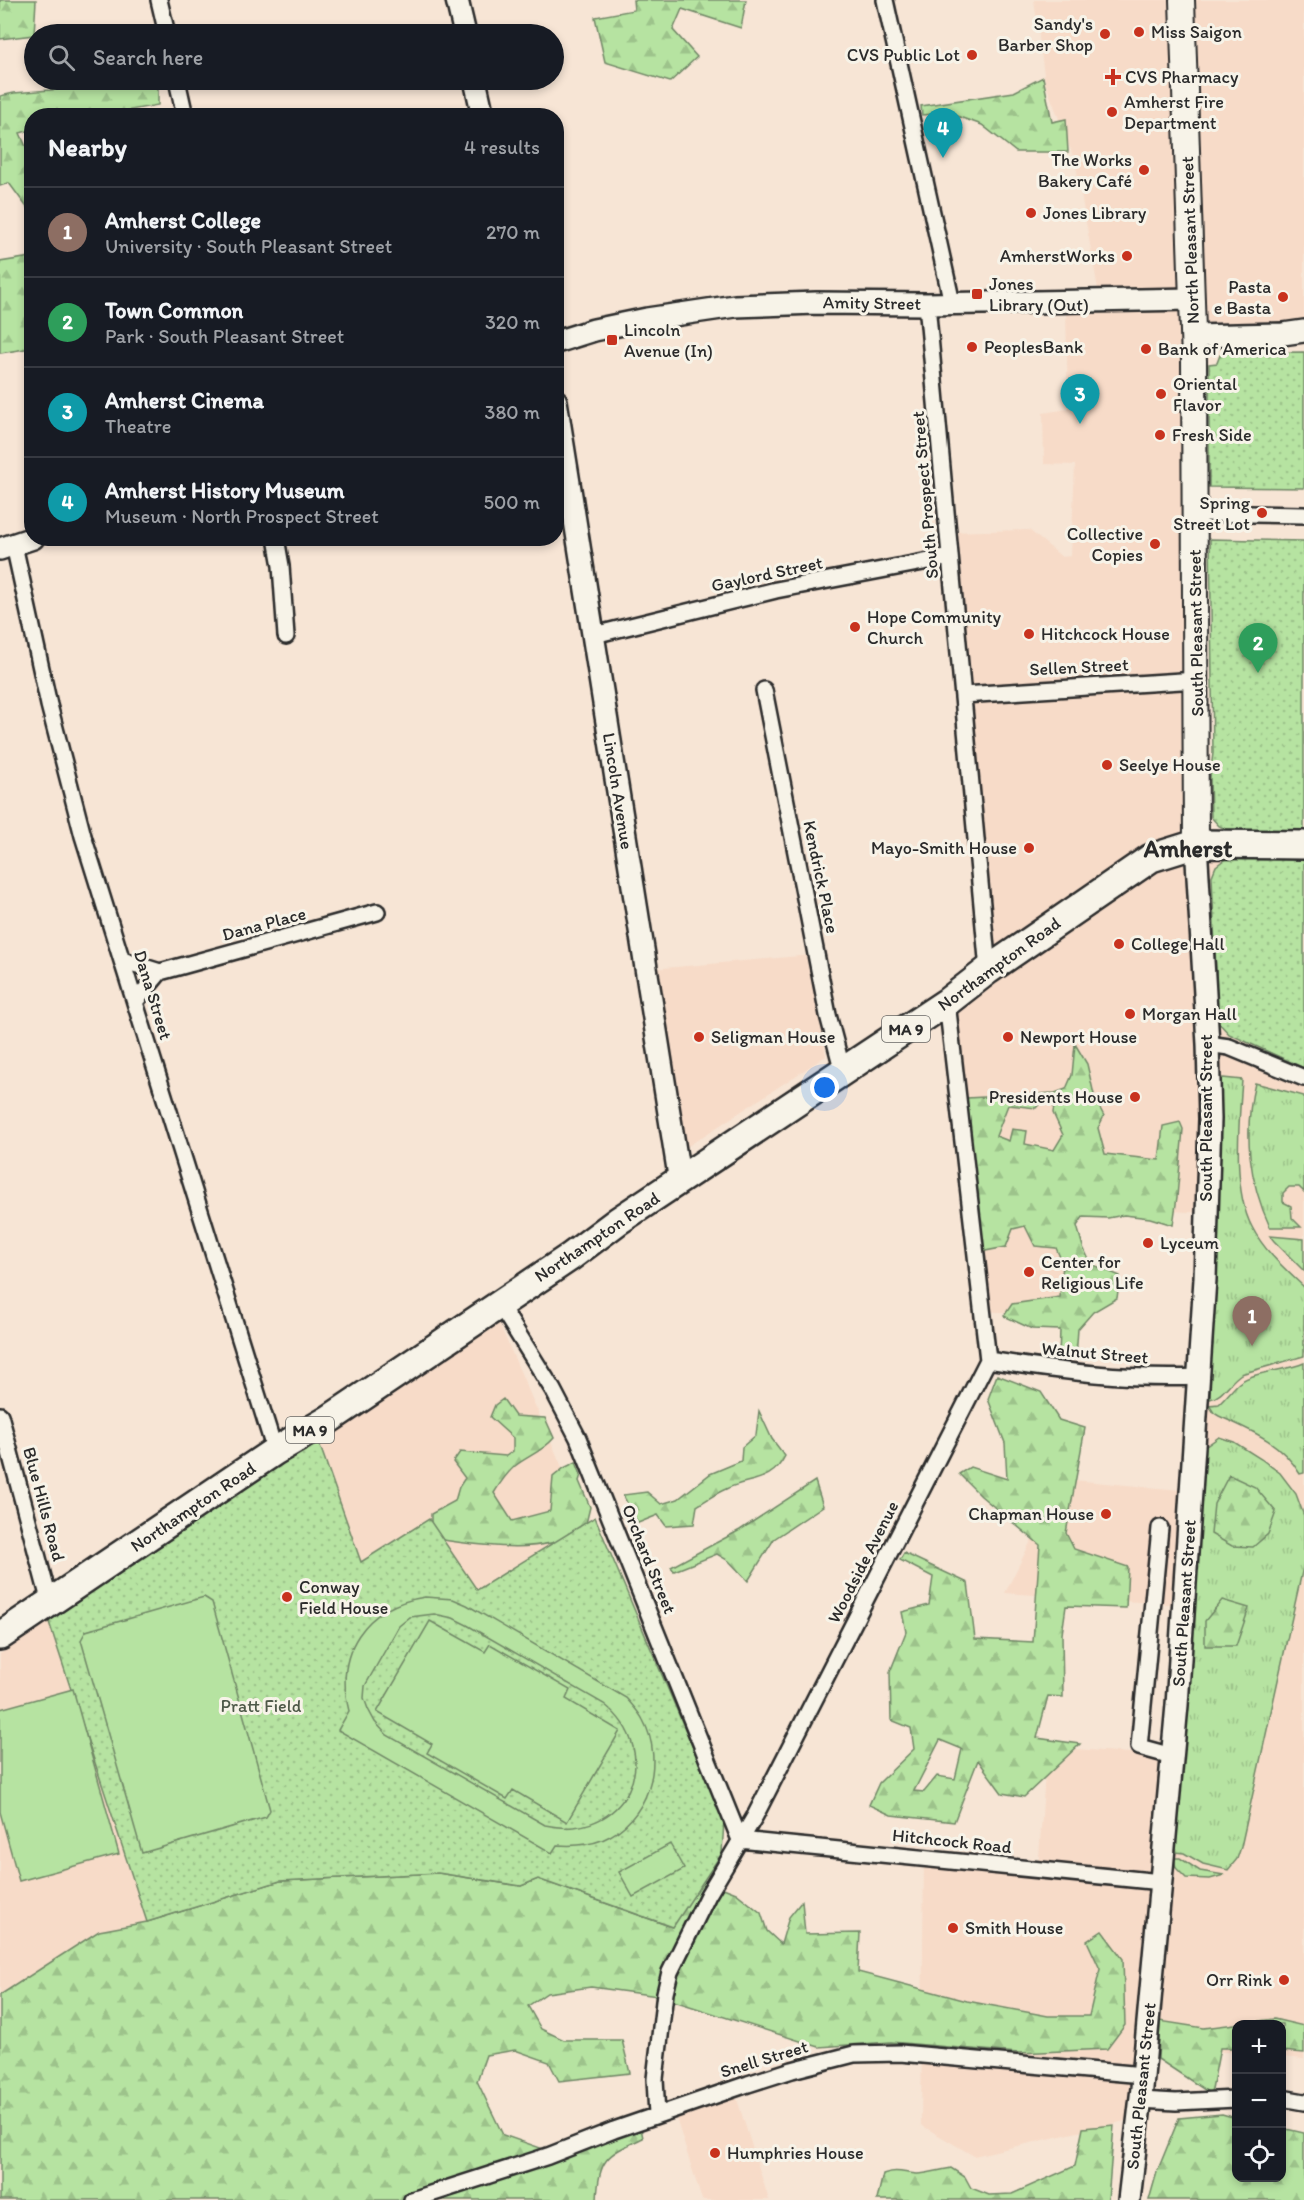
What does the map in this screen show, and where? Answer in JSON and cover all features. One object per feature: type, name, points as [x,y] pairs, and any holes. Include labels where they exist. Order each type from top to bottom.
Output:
[{"type":"highway","name":"Northampton Road","points":[[0,1636],[500,1305],[618,1221],[680,1182],[946,1002],[1143,862],[1175,849],[1196,844]]},
{"type":"highway","name":"MA 9","points":[[1196,844],[1304,845]]},
{"type":"main road","points":[[457,0],[463,24]]},
{"type":"main road","name":"North Pleasant Street","points":[[1182,0],[1194,336]]},
{"type":"main road","points":[[477,90],[481,108]]},
{"type":"main road","name":"Amity Street","points":[[564,339],[594,330],[715,308],[816,303],[927,304],[1192,299]]},
{"type":"main road","points":[[1194,336],[1283,334],[1304,331]]},
{"type":"main road","name":"South Pleasant Street","points":[[1129,2200],[1143,2075],[1172,1756],[1206,1279],[1210,1119],[1208,1044],[1196,844],[1194,336]]},
{"type":"main road","name":"Lincoln Avenue","points":[[564,450],[680,1182]]},
{"type":"street","points":[[159,0],[164,24]]},
{"type":"street","points":[[885,0],[952,303]]},
{"type":"street","points":[[179,90],[182,108]]},
{"type":"street","name":"South Prospect Street","points":[[927,304],[988,970]]},
{"type":"street","points":[[1195,513],[1304,515]]},
{"type":"street","name":"Dana Street","points":[[16,544],[52,716],[83,836],[275,1452]]},
{"type":"street","points":[[277,546],[286,636]]},
{"type":"street","name":"Gaylord Street","points":[[594,635],[776,590],[950,557]]},
{"type":"street","name":"Sellen Street","points":[[963,695],[1197,680]]},
{"type":"street","name":"Kendrick Place","points":[[764,690],[828,1015],[843,1072]]},
{"type":"street","name":"Dana Place","points":[[160,972],[377,912]]},
{"type":"street","points":[[122,960],[160,972],[135,1002]]},
{"type":"street","points":[[946,1002],[988,1360]]},
{"type":"street","points":[[1208,1044],[1229,1047],[1304,1078]]},
{"type":"street","name":"Orchard Street","points":[[500,1305],[553,1390],[578,1438],[740,1840]]},
{"type":"street","name":"Walnut Street","points":[[988,1360],[1103,1376],[1198,1377]]},
{"type":"street","name":"Woodside Avenue","points":[[657,2115],[655,2079],[665,1993],[670,1972],[694,1924],[755,1816],[988,1360]]},
{"type":"street","name":"Blue Hills Road","points":[[0,1415],[50,1603]]},
{"type":"street","name":"South Pleasant Street","points":[[1160,1528],[1139,1746],[1172,1756]]},
{"type":"street","name":"Hitchcock Road","points":[[740,1840],[1161,1882]]},
{"type":"street","name":"Snell Street","points":[[412,2200],[548,2156],[657,2115],[834,2058],[875,2052],[914,2054],[1143,2075]]},
{"type":"street","points":[[1140,2100],[1176,2102],[1232,2099]]},
{"type":"street","points":[[1286,2099],[1304,2102]]},
{"type":"shaded area","points":[[1034,0],[1304,0],[1304,331],[1194,336],[1196,844],[1304,845],[1304,2059],[1286,2057],[1286,2020],[1232,2020],[1232,2053],[1164,2046],[1146,2041],[1138,2118],[974,2156],[921,2125],[924,1857],[1038,1870],[1047,1747],[1172,1756],[1183,1605],[1005,1593],[1062,1479],[1191,1491],[1206,1213],[1070,1205],[1069,1316],[982,1311],[947,1002],[988,969],[947,532],[1029,530],[1062,557],[1071,556],[1075,465],[1044,464],[1043,413],[1068,409],[1066,309],[1100,300],[1075,161],[1045,82]]},
{"type":"shaded area","points":[[811,955],[826,1056],[685,1148],[653,969]]},
{"type":"shaded area","name":"Pratt Field","points":[[499,1323],[711,1808],[704,1855],[715,1871],[670,1938],[0,2020],[0,1654]]},
{"type":"shaded area","points":[[736,2096],[769,2200],[702,2200],[675,2115]]},
{"type":"green space","points":[[0,0],[36,0],[35,24],[24,24],[24,36],[0,39]]},
{"type":"green space","points":[[633,0],[746,0],[741,28],[682,9],[673,30],[697,57],[670,82],[605,62],[595,17],[634,10]]},
{"type":"green space","points":[[1043,77],[1052,122],[1066,119],[1068,152],[1016,152],[982,125],[948,113],[922,115],[921,106],[1014,92]]},
{"type":"green space","points":[[50,90],[158,90],[158,105],[142,108],[24,108],[24,132],[20,133],[24,142],[24,203],[9,183],[0,186],[0,96]]},
{"type":"green space","points":[[24,258],[24,349],[0,353],[0,262]]},
{"type":"green space","points":[[1304,352],[1304,488],[1209,487],[1209,364],[1217,363],[1220,355],[1227,353]]},
{"type":"green space","points":[[1210,539],[1304,541],[1304,832],[1226,829],[1219,826],[1211,817],[1210,777],[1213,753]]},
{"type":"green space","points":[[1232,854],[1304,854],[1304,1068],[1229,1034],[1218,1022],[1212,876],[1216,866]]},
{"type":"green space","points":[[1075,1044],[1087,1064],[1095,1099],[1104,1116],[1098,1128],[1105,1154],[1159,1160],[1163,1126],[1180,1122],[1183,1129],[1173,1225],[1150,1218],[1124,1215],[1108,1218],[1083,1217],[1077,1226],[1091,1264],[1120,1276],[1117,1298],[1093,1312],[1078,1329],[1076,1358],[1059,1357],[1060,1330],[1032,1329],[1004,1316],[1012,1304],[1060,1297],[1063,1264],[1056,1248],[1035,1246],[1025,1226],[1013,1229],[1006,1247],[980,1252],[969,1168],[967,1098],[1055,1093],[1066,1089],[1072,1075]],"holes":[[[1044,1099],[1055,1100],[1053,1113],[1063,1135],[1054,1150],[1025,1144],[1027,1131],[1012,1129],[1009,1141],[996,1136],[1008,1105],[1036,1108]]]},
{"type":"green space","points":[[1219,1079],[1242,1080],[1238,1155],[1246,1212],[1263,1244],[1304,1287],[1304,1356],[1241,1374],[1219,1395],[1210,1399]]},
{"type":"green space","points":[[1255,1083],[1304,1096],[1304,1192],[1299,1187],[1289,1187],[1283,1193],[1283,1202],[1291,1206],[1292,1218],[1301,1227],[1270,1227],[1257,1192],[1249,1138],[1251,1101]]},
{"type":"green space","points":[[1270,1236],[1304,1239],[1304,1271],[1274,1241]]},
{"type":"green space","points":[[1304,1363],[1304,1473],[1300,1474],[1275,1446],[1214,1413],[1209,1405],[1219,1404],[1236,1385],[1245,1379]]},
{"type":"green space","points":[[997,1375],[1041,1392],[1059,1420],[1085,1428],[1066,1533],[1074,1549],[1128,1567],[1126,1608],[1066,1606],[1062,1634],[1063,1697],[1048,1696],[1037,1738],[1080,1744],[1024,1797],[1002,1793],[978,1760],[954,1822],[891,1815],[869,1805],[879,1783],[914,1749],[911,1728],[891,1720],[890,1672],[906,1632],[902,1612],[929,1605],[933,1577],[900,1560],[904,1553],[968,1583],[975,1639],[1033,1642],[1040,1545],[981,1496],[959,1474],[970,1467],[1007,1479],[1005,1443],[988,1399]],"holes":[[[940,1740],[962,1749],[955,1779],[937,1776],[924,1792],[914,1791]]]},
{"type":"green space","points":[[503,1399],[515,1416],[545,1418],[554,1438],[515,1466],[494,1493],[512,1521],[550,1511],[553,1477],[576,1462],[581,1475],[579,1481],[590,1507],[584,1532],[548,1544],[511,1547],[436,1539],[431,1533],[431,1514],[455,1501],[459,1487],[465,1478],[453,1462],[460,1452],[506,1456],[513,1451],[513,1438],[490,1417],[495,1405]]},
{"type":"green space","points":[[759,1411],[772,1439],[785,1456],[774,1471],[722,1491],[697,1506],[694,1524],[666,1526],[658,1515],[638,1523],[623,1495],[647,1492],[661,1504],[678,1499],[710,1474],[741,1461],[742,1447],[756,1435]]},
{"type":"green space","points":[[1219,1437],[1234,1442],[1280,1473],[1296,1494],[1304,1516],[1304,1563],[1241,1847],[1237,1859],[1228,1870],[1203,1864],[1184,1853],[1175,1852],[1205,1447]]},
{"type":"green space","name":"Pratt Field","points":[[318,1440],[361,1562],[429,1519],[477,1590],[595,1517],[724,1821],[722,1853],[673,1927],[538,1879],[521,1886],[438,1873],[280,1881],[147,1922],[48,1619]]},
{"type":"green space","points":[[1229,1475],[1255,1487],[1276,1512],[1268,1534],[1253,1547],[1232,1546],[1211,1534],[1214,1504]]},
{"type":"green space","points":[[815,1481],[823,1506],[774,1539],[748,1581],[729,1561],[717,1554],[674,1571],[671,1567],[740,1530]]},
{"type":"green space","points":[[204,1597],[212,1602],[270,1810],[266,1817],[142,1853],[81,1640],[86,1631]]},
{"type":"green space","points":[[425,1597],[453,1599],[467,1605],[626,1698],[643,1720],[650,1737],[653,1754],[648,1789],[631,1819],[618,1831],[602,1840],[580,1845],[557,1845],[552,1853],[338,1730],[349,1711],[345,1690],[346,1670],[351,1651],[359,1635],[371,1621],[386,1610],[404,1602]],"holes":[[[434,1614],[453,1618],[604,1704],[623,1725],[633,1747],[635,1769],[629,1790],[616,1808],[597,1821],[573,1827],[545,1825],[387,1735],[375,1722],[364,1698],[365,1686],[399,1626],[410,1617]]]},
{"type":"green space","points":[[1222,1600],[1249,1608],[1236,1646],[1205,1646],[1205,1621]]},
{"type":"green space","points":[[430,1621],[485,1652],[490,1644],[570,1690],[566,1699],[620,1731],[567,1822],[513,1790],[507,1799],[427,1753],[432,1744],[377,1712]]},
{"type":"green space","points":[[73,1689],[119,1854],[19,1881],[0,1812],[0,1709]]},
{"type":"green space","points":[[670,1844],[684,1869],[633,1897],[619,1872]]},
{"type":"green space","points":[[1174,1858],[1180,1858],[1200,1871],[1224,1875],[1210,1879],[1186,1878],[1176,1868]]},
{"type":"green space","points":[[438,1873],[521,1886],[538,1879],[672,1927],[703,1880],[736,1893],[761,1913],[767,1931],[781,1944],[789,1917],[802,1901],[805,1934],[860,1933],[858,1972],[967,2001],[1048,2016],[1089,2016],[1100,1969],[1087,1941],[1102,1931],[1123,1959],[1125,2025],[1107,2049],[1018,2053],[891,2042],[819,2047],[658,1996],[591,1987],[547,1993],[528,2006],[541,2029],[564,2040],[622,2040],[630,2073],[559,2081],[549,2062],[515,2050],[486,2055],[477,2081],[503,2135],[563,2156],[641,2128],[643,2138],[607,2159],[600,2175],[597,2200],[0,2200],[0,1995],[99,1931],[147,1922],[280,1881]]},
{"type":"green space","points":[[1160,2021],[1204,2028],[1232,2024],[1232,2048],[1220,2048],[1211,2094],[1158,2059]]},
{"type":"green space","points":[[1286,2022],[1304,2026],[1304,2053],[1286,2051]]},
{"type":"green space","points":[[1222,2114],[1232,2117],[1232,2182],[1286,2182],[1286,2129],[1304,2133],[1304,2200],[1149,2200],[1157,2172],[1179,2118]]},
{"type":"green space","points":[[1114,2125],[1108,2200],[877,2200],[883,2174],[896,2172],[921,2174],[951,2168],[965,2177],[971,2188],[989,2195],[1012,2194],[1075,2166],[1083,2128]]},
{"type":"place","name":"Miss Saigon","points":[[1139,32]]},
{"type":"place","name":"Sandy's Barber Shop","points":[[1105,34]]},
{"type":"place","name":"CVS Public Lot","points":[[972,55]]},
{"type":"place","name":"CVS Pharmacy","points":[[1113,77]]},
{"type":"place","name":"Amherst Fire Department","points":[[1112,112]]},
{"type":"place","name":"Amherst History Museum","points":[[943,158]]},
{"type":"place","name":"The Works Bakery Café","points":[[1144,170]]},
{"type":"place","name":"Jones Library","points":[[1031,213]]},
{"type":"place","name":"AmherstWorks","points":[[1127,256]]},
{"type":"place","name":"Jones Library (Out)","points":[[977,294]]},
{"type":"place","name":"Pasta e Basta","points":[[1283,297]]},
{"type":"place","name":"Lincoln Avenue (In)","points":[[612,340]]},
{"type":"place","name":"PeoplesBank","points":[[972,347]]},
{"type":"place","name":"Bank of America","points":[[1146,349]]},
{"type":"place","name":"Oriental Flavor","points":[[1161,394]]},
{"type":"place","name":"Amherst Cinema","points":[[1080,424]]},
{"type":"place","name":"Fresh Side","points":[[1160,435]]},
{"type":"place","name":"Spring Street Lot","points":[[1262,513]]},
{"type":"place","name":"Collective Copies","points":[[1155,544]]},
{"type":"place","name":"Hope Community Church","points":[[855,627]]},
{"type":"place","name":"Hitchcock House","points":[[1029,634]]},
{"type":"place","name":"Town Common","points":[[1258,673]]},
{"type":"place","name":"Seelye House","points":[[1107,765]]},
{"type":"place","name":"Mayo-Smith House","points":[[1029,848]]},
{"type":"place","name":"College Hall","points":[[1119,944]]},
{"type":"place","name":"Morgan Hall","points":[[1130,1014]]},
{"type":"place","name":"Seligman House","points":[[699,1037]]},
{"type":"place","name":"Newport House","points":[[1008,1037]]},
{"type":"place","name":"Presidents House","points":[[1135,1097]]},
{"type":"place","name":"Lyceum","points":[[1148,1243]]},
{"type":"place","name":"Center for Religious Life","points":[[1029,1272]]},
{"type":"place","name":"Amherst College","points":[[1252,1346]]},
{"type":"place","name":"Chapman House","points":[[1106,1514]]},
{"type":"place","name":"Conway Field House","points":[[287,1597]]},
{"type":"place","name":"Smith House","points":[[953,1928]]},
{"type":"place","name":"Orr Rink","points":[[1284,1980]]},
{"type":"place","name":"Humphries House","points":[[715,2153]]},
{"type":"district","name":"Amherst","points":[[1188,849]]}]
